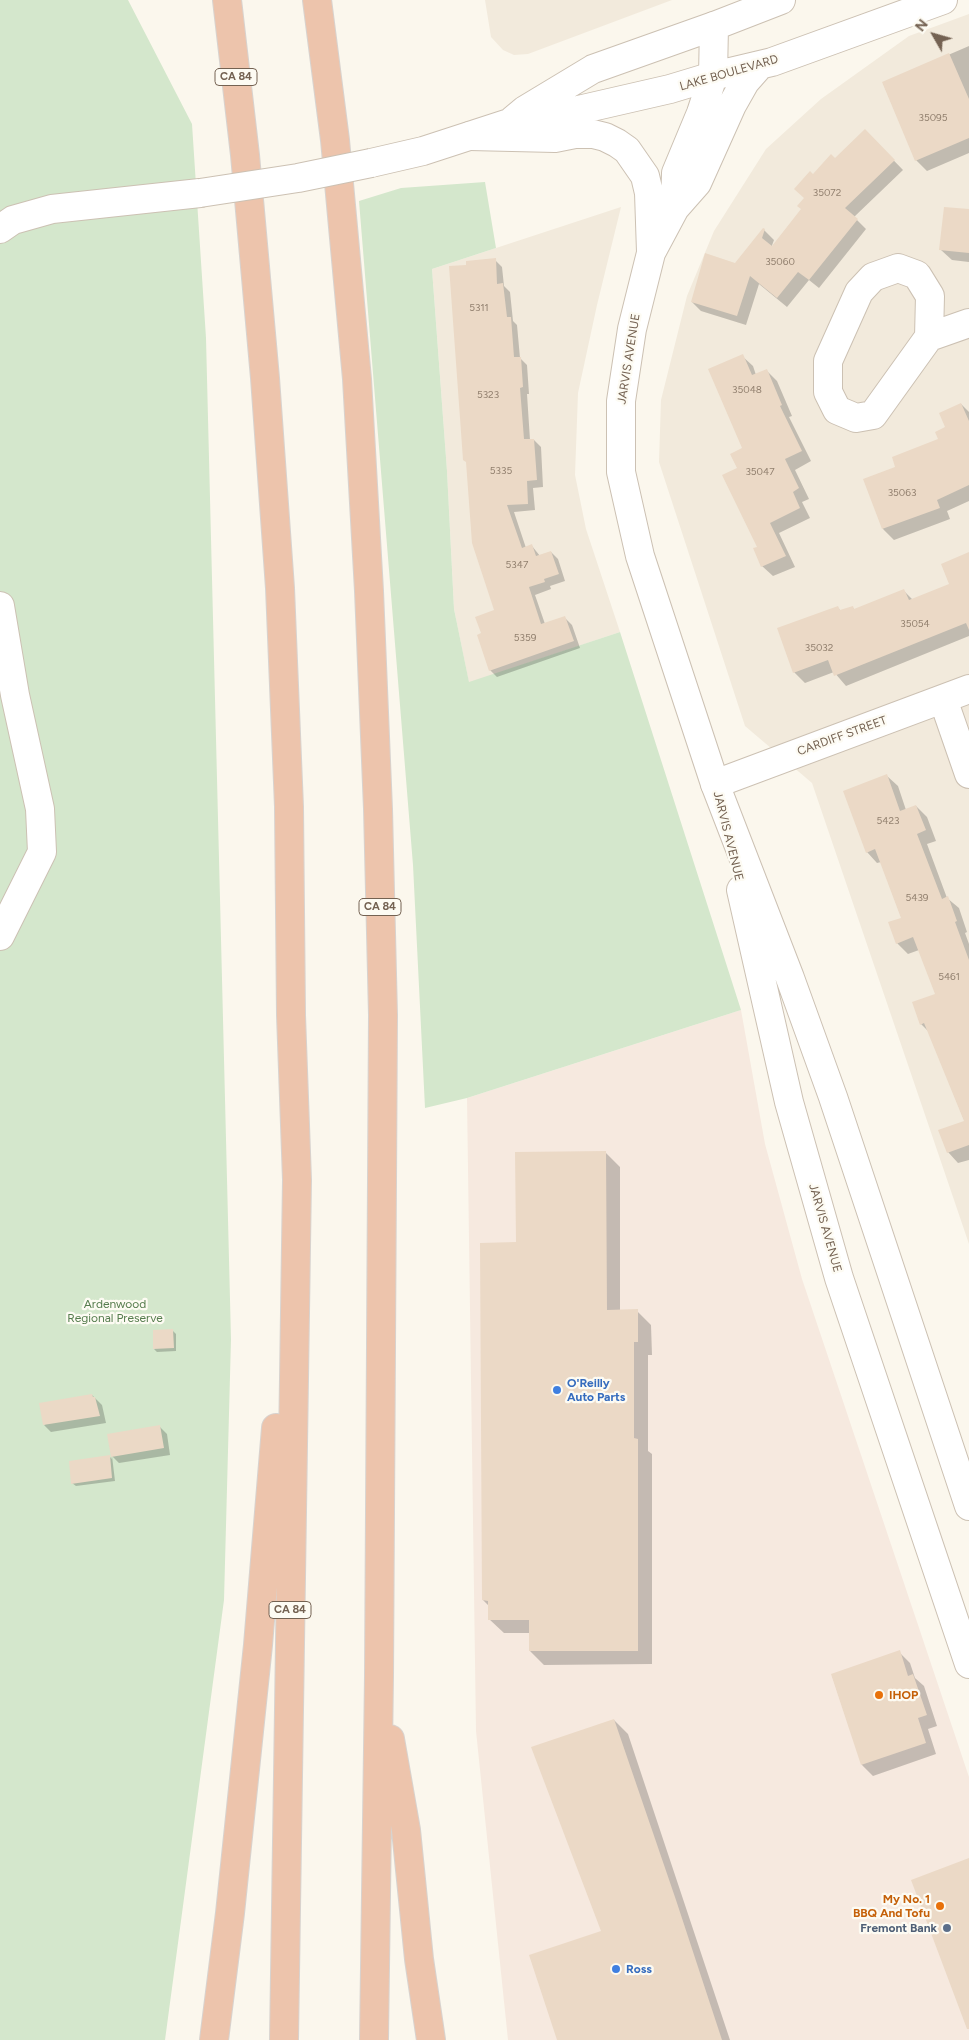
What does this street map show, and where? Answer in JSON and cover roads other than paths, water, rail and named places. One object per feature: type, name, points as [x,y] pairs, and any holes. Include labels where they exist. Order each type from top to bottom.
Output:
[{"type":"highway","name":"CA 84","points":[[227,0],[245,155],[265,378],[280,588],[289,807],[291,1015],[296,1180],[284,2040]]},
{"type":"highway","name":"CA 84","points":[[316,0],[335,140],[357,379],[369,590],[378,809],[383,1015],[379,1676],[374,2040]]},
{"type":"highway","points":[[214,2040],[230,1913],[258,1645],[296,1180]]},
{"type":"highway","points":[[379,1676],[406,1830],[419,1959],[431,2040]]},
{"type":"street","name":"LAKE BOULEVARD","points":[[509,123],[525,110],[593,69],[781,0]]},
{"type":"street","name":"LAKE BOULEVARD","points":[[0,229],[12,220],[52,209],[200,193],[298,178],[424,151],[509,123],[535,120],[670,89],[760,65],[943,0]]},
{"type":"street","name":"JARVIS AVENUE","points":[[714,26],[713,76],[701,113],[676,174],[675,208],[651,253],[632,329],[621,401],[621,472],[640,556],[715,784],[790,978],[833,1097],[969,1506]]},
{"type":"street","points":[[675,208],[698,183],[732,105],[745,82],[760,65]]},
{"type":"street","points":[[470,136],[555,138],[575,134],[593,134],[617,143],[627,150],[645,176],[649,193],[651,253]]},
{"type":"street","points":[[929,337],[930,296],[917,275],[898,268],[873,277],[859,292],[828,361],[828,392],[836,410],[856,418],[873,415],[929,337],[969,323]]},
{"type":"street","points":[[0,606],[15,695],[40,809],[42,852],[0,936]]},
{"type":"street","name":"CARDIFF STREET","points":[[715,784],[969,689]]},
{"type":"street","points":[[943,699],[969,774]]},
{"type":"street","name":"JARVIS AVENUE","points":[[715,784],[762,978],[789,1102],[839,1278],[969,1664]]},
{"type":"place","name":"O'Reilly Auto Parts","points":[[557,1390]]},
{"type":"place","name":"IHOP","points":[[879,1695]]},
{"type":"place","name":"My No. 1 BBQ And Tofu","points":[[940,1906]]},
{"type":"place","name":"Fremont Bank","points":[[947,1928]]},
{"type":"place","name":"Ross","points":[[616,1969]]},
{"type":"park label","name":"Ardenwood Regional Preserve","points":[[115,1311]]}]
